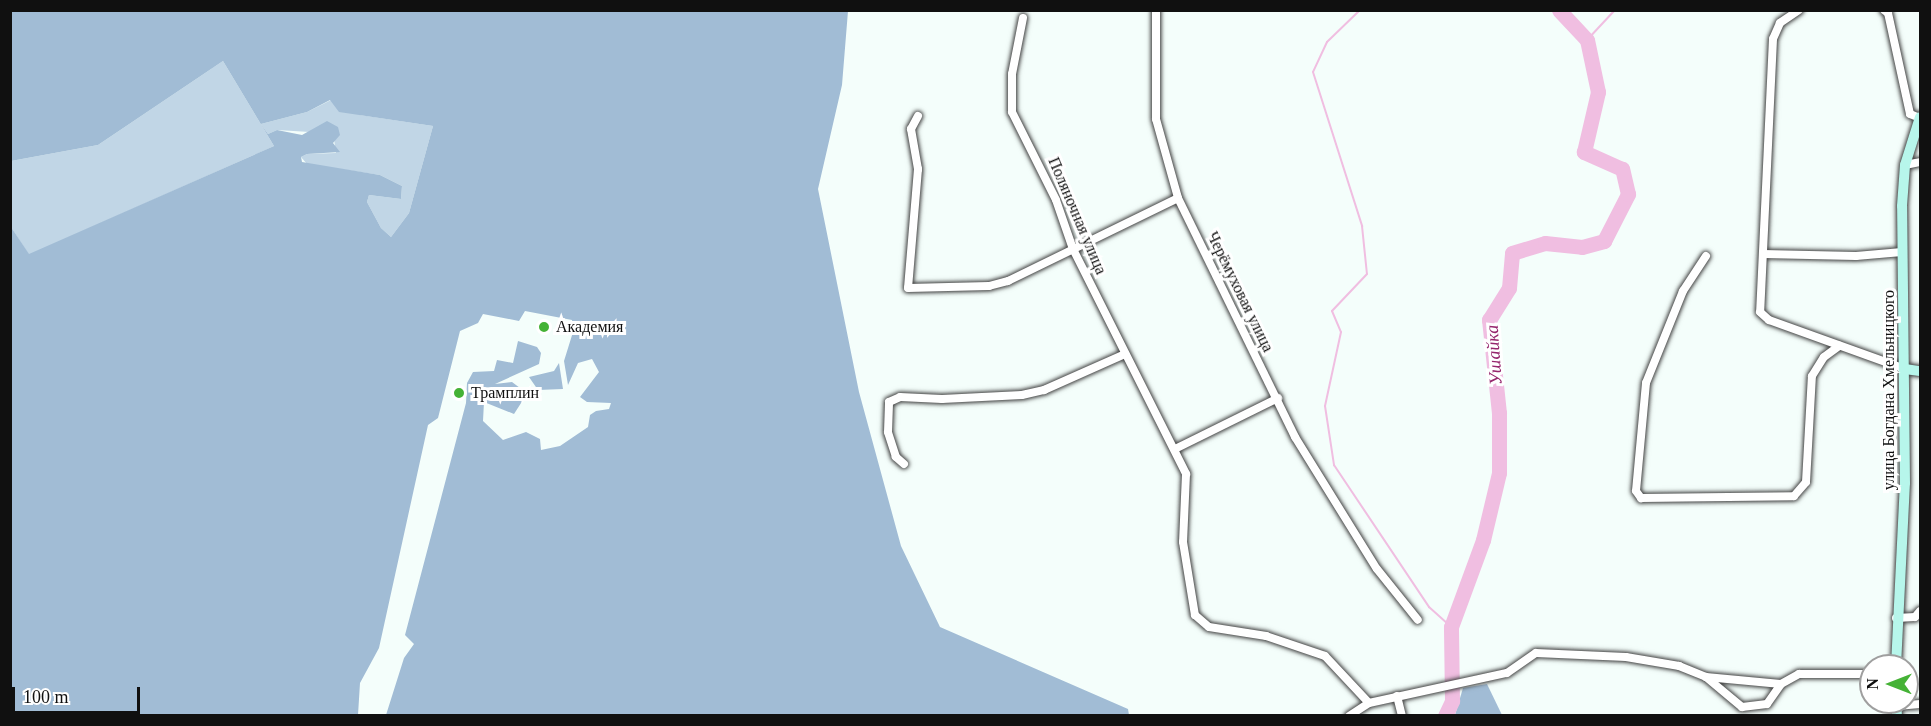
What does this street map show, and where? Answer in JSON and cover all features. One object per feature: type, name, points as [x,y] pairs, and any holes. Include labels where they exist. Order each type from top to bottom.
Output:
[{"type":"street","name":"Черёмуховая улица","points":[[1156,10],[1156,119],[1178,198],[1278,398],[1334,503],[1377,569],[1418,620]]},
{"type":"street","points":[[1799,10],[1780,22],[1773,39],[1762,315],[1839,346],[1905,369],[1920,371]]},
{"type":"street","points":[[1884,10],[1888,13],[1910,114],[1920,117]]},
{"type":"street","name":"Поляночная улица","points":[[1023,18],[1012,74],[1012,112],[1056,200],[1073,249],[1185,474],[1183,542],[1195,615],[1209,627],[1266,636],[1325,656],[1369,703]]},
{"type":"street","points":[[918,116],[911,129],[918,169],[908,288],[989,286],[1014,279],[1178,198]]},
{"type":"street","name":"улица Богдана Хмельницкого","points":[[1896,654],[1896,618],[1905,483],[1902,252],[1905,165],[1920,117]]},
{"type":"street","points":[[1905,165],[1920,162]]},
{"type":"street","points":[[1763,254],[1902,252]]},
{"type":"street","points":[[1706,256],[1683,291],[1646,383],[1636,491],[1648,500],[1777,498],[1794,496],[1803,489],[1812,376],[1824,357],[1839,346]]},
{"type":"street","points":[[904,464],[896,457],[888,432],[889,402],[900,397],[942,399],[1022,395],[1044,390],[1125,354]]},
{"type":"street","points":[[1175,450],[1278,398]]},
{"type":"street","points":[[1896,618],[1915,617],[1920,611]]},
{"type":"street","points":[[1349,716],[1369,703],[1507,673],[1531,654],[1556,653],[1658,661],[1706,677],[1781,684]]},
{"type":"street","points":[[1706,677],[1735,705],[1767,705],[1781,684],[1799,674],[1859,674]]},
{"type":"street","points":[[1397,696],[1402,716]]},
{"type":"shaded area","points":[[11,10],[848,11],[842,85],[818,189],[859,392],[901,546],[940,627],[1128,709],[1129,715],[386,715],[404,658],[414,644],[405,635],[466,403],[467,383],[473,372],[494,371],[497,360],[513,363],[518,341],[537,347],[541,353],[539,364],[495,384],[512,382],[520,388],[523,400],[514,414],[484,402],[483,421],[503,440],[526,432],[540,439],[541,450],[560,446],[588,427],[590,415],[596,411],[609,409],[611,403],[587,402],[580,397],[599,372],[592,359],[578,363],[568,385],[564,361],[573,332],[572,320],[525,311],[519,321],[483,314],[478,323],[460,331],[438,418],[428,425],[379,648],[360,683],[358,715],[11,715],[11,227],[29,254],[274,146],[223,61],[98,145],[11,161]],"holes":[[[330,100],[339,112],[433,126],[409,213],[391,237],[381,228],[367,202],[369,195],[401,199],[402,186],[380,175],[302,162],[301,157],[307,154],[340,152],[333,143],[340,135],[338,127],[327,121],[302,135],[277,130],[268,134],[261,124],[307,112]]]},
{"type":"shaded area","points":[[223,61],[274,146],[29,255],[11,227],[11,161],[98,145]]},
{"type":"shaded area","points":[[331,100],[360,115],[433,126],[409,213],[391,237],[381,228],[367,202],[369,195],[401,199],[402,186],[380,175],[307,164],[301,157],[307,154],[336,153],[334,139],[310,132],[277,130],[268,134],[261,124],[307,112]]},
{"type":"shaded area","points":[[559,363],[563,389],[538,390],[529,377],[554,371]]},
{"type":"shaded area","points":[[1487,684],[1502,715],[1455,715],[1463,688]]},
{"type":"waterway","points":[[1360,10],[1327,42],[1313,72],[1362,226],[1367,274],[1332,311],[1341,332],[1325,406],[1334,465],[1429,607],[1451,627]]},
{"type":"waterway","name":"Ушайка","points":[[1445,716],[1452,701],[1451,627],[1483,540],[1499,473],[1499,413],[1489,320],[1509,288],[1512,253],[1545,243],[1582,247],[1604,241],[1628,194],[1622,169],[1584,152],[1598,92],[1587,40],[1559,10]]},
{"type":"waterway","points":[[1587,40],[1615,10]]},
{"type":"place","name":"Академия","points":[[544,327]]},
{"type":"place","name":"Трамплин","points":[[459,393]]}]
